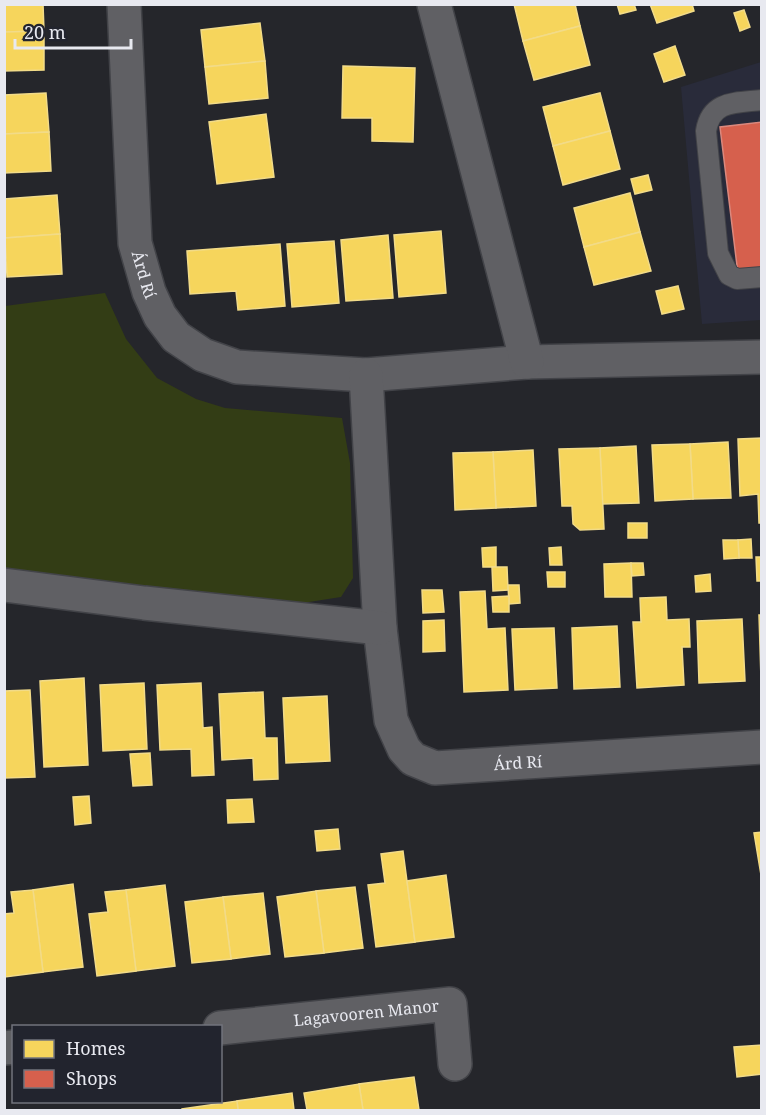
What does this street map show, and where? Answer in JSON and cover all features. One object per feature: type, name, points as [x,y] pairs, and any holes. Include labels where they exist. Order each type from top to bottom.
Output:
[{"type":"street","name":"Árd Rí","points":[[124,4],[135,243],[149,292],[160,316],[176,337],[203,355],[237,367],[366,375],[527,362],[762,357]]},
{"type":"street","points":[[434,4],[527,362]]},
{"type":"street","name":"Árd Rí","points":[[366,375],[380,628],[391,720],[404,749],[413,759],[435,768],[762,747]]},
{"type":"street","points":[[4,585],[144,603],[380,628]]},
{"type":"street","name":"Lagavooren Manor","points":[[222,1028],[450,1004],[455,1064]]},
{"type":"lane","points":[[762,100],[726,105],[713,111],[708,119],[706,131],[718,253],[729,275],[737,279],[762,277]]},
{"type":"shaded area","points":[[761,62],[761,320],[702,324],[681,87]]},
{"type":"green space","points":[[105,293],[126,339],[157,378],[196,399],[225,408],[342,418],[350,463],[353,578],[341,597],[296,604],[5,573],[5,306]]},
{"type":"building: Homes","points":[[4,4],[43,4],[44,31],[4,32]]},
{"type":"building: Homes","points":[[514,4],[575,4],[580,26],[523,41]]},
{"type":"building: Homes","points":[[617,4],[634,4],[636,10],[620,14]]},
{"type":"building: Homes","points":[[650,4],[692,4],[694,11],[657,23]]},
{"type":"building: Homes","points":[[744,10],[750,27],[740,31],[734,13]]},
{"type":"building: Homes","points":[[260,23],[265,61],[205,67],[201,30]]},
{"type":"building: Homes","points":[[580,26],[590,65],[534,80],[523,41]]},
{"type":"building: Homes","points":[[44,31],[44,70],[4,71],[4,32]]},
{"type":"building: Homes","points":[[675,46],[685,75],[664,82],[654,54]]},
{"type":"building: Homes","points":[[265,61],[268,98],[209,104],[205,67]]},
{"type":"building: Homes","points":[[343,66],[415,68],[413,142],[372,141],[372,118],[342,118]]},
{"type":"building: Homes","points":[[46,93],[49,132],[4,134],[4,95]]},
{"type":"building: Homes","points":[[600,93],[610,131],[553,146],[543,107]]},
{"type":"building: Homes","points":[[266,114],[274,177],[217,184],[209,122]]},
{"type":"building: Homes","points":[[610,131],[620,169],[563,185],[553,146]]},
{"type":"building: Homes","points":[[49,132],[51,171],[4,173],[4,134]]},
{"type":"building: Homes","points":[[648,175],[652,190],[635,194],[631,179]]},
{"type":"building: Homes","points":[[630,193],[640,232],[584,247],[574,208]]},
{"type":"building: Homes","points":[[57,195],[60,234],[5,238],[4,199]]},
{"type":"building: Homes","points":[[441,231],[446,293],[399,297],[394,235]]},
{"type":"building: Homes","points":[[640,232],[651,271],[594,285],[584,247]]},
{"type":"building: Homes","points":[[60,234],[62,274],[7,277],[5,238]]},
{"type":"building: Homes","points":[[388,235],[393,298],[346,301],[341,240]]},
{"type":"building: Homes","points":[[334,241],[339,303],[292,307],[287,244]]},
{"type":"building: Homes","points":[[280,244],[285,306],[238,310],[236,291],[190,294],[187,251]]},
{"type":"building: Homes","points":[[678,286],[684,309],[662,314],[656,291]]},
{"type":"building: Homes","points":[[762,438],[762,523],[759,523],[758,494],[740,496],[738,439]]},
{"type":"building: Homes","points":[[728,442],[731,498],[693,499],[690,444]]},
{"type":"building: Homes","points":[[690,444],[693,499],[655,501],[652,445]]},
{"type":"building: Homes","points":[[636,446],[639,503],[602,504],[600,448]]},
{"type":"building: Homes","points":[[600,448],[604,529],[580,530],[573,524],[572,506],[562,506],[559,449]]},
{"type":"building: Homes","points":[[533,450],[536,506],[496,508],[493,452]]},
{"type":"building: Homes","points":[[493,452],[496,508],[455,510],[453,453]]},
{"type":"building: Homes","points":[[628,523],[647,523],[647,538],[628,538]]},
{"type":"building: Homes","points":[[751,539],[752,558],[739,558],[738,540]]},
{"type":"building: Homes","points":[[723,540],[738,540],[739,558],[724,559]]},
{"type":"building: Homes","points":[[496,547],[496,567],[483,567],[482,548]]},
{"type":"building: Homes","points":[[561,547],[562,565],[550,565],[549,548]]},
{"type":"building: Homes","points":[[756,557],[762,557],[762,581],[757,581]]},
{"type":"building: Homes","points":[[631,563],[632,597],[605,597],[604,564]]},
{"type":"building: Homes","points":[[631,563],[643,563],[644,575],[632,576]]},
{"type":"building: Homes","points":[[492,567],[507,567],[508,590],[493,591]]},
{"type":"building: Homes","points":[[547,572],[565,572],[565,587],[548,587]]},
{"type":"building: Homes","points":[[710,574],[711,591],[696,592],[695,576]]},
{"type":"building: Homes","points":[[508,585],[519,585],[520,603],[509,604]]},
{"type":"building: Homes","points":[[422,590],[442,590],[444,612],[423,613]]},
{"type":"building: Homes","points":[[485,591],[487,629],[505,628],[508,690],[464,692],[460,592]]},
{"type":"building: Homes","points":[[509,596],[509,612],[493,612],[492,597]]},
{"type":"building: Homes","points":[[666,597],[667,620],[689,619],[690,647],[682,647],[684,685],[637,688],[633,622],[641,622],[640,598]]},
{"type":"building: Homes","points":[[759,615],[762,615],[761,679]]},
{"type":"building: Homes","points":[[742,619],[745,681],[699,683],[697,621]]},
{"type":"building: Homes","points":[[444,620],[445,651],[423,652],[423,621]]},
{"type":"building: Homes","points":[[617,626],[620,687],[574,689],[572,628]]},
{"type":"building: Homes","points":[[554,628],[557,688],[515,690],[512,629]]},
{"type":"building: Homes","points":[[84,678],[88,765],[44,767],[40,681]]},
{"type":"building: Homes","points":[[144,683],[147,749],[103,751],[100,685]]},
{"type":"building: Homes","points":[[201,683],[203,728],[212,727],[214,775],[192,776],[191,749],[160,750],[157,685]]},
{"type":"building: Homes","points":[[30,690],[35,777],[4,778],[4,691]]},
{"type":"building: Homes","points":[[263,692],[265,738],[277,738],[278,779],[254,780],[253,758],[222,760],[219,694]]},
{"type":"building: Homes","points":[[327,696],[330,761],[286,763],[283,698]]},
{"type":"building: Homes","points":[[150,753],[152,785],[133,786],[130,754]]},
{"type":"building: Homes","points":[[89,796],[91,823],[75,825],[73,797]]},
{"type":"building: Homes","points":[[252,799],[254,822],[228,823],[227,800]]},
{"type":"building: Homes","points":[[338,829],[340,849],[317,851],[315,831]]},
{"type":"building: Homes","points":[[762,832],[762,875],[761,875],[754,833]]},
{"type":"building: Homes","points":[[403,851],[415,942],[376,947],[368,885],[385,883],[381,854]]},
{"type":"building: Homes","points":[[446,875],[454,937],[415,942],[407,881]]},
{"type":"building: Homes","points":[[73,884],[83,967],[43,972],[33,890]]},
{"type":"building: Homes","points":[[165,885],[175,966],[136,971],[126,890]]},
{"type":"building: Homes","points":[[355,887],[363,948],[324,953],[316,891]]},
{"type":"building: Homes","points":[[33,890],[43,972],[5,977],[4,914],[14,913],[11,892]]},
{"type":"building: Homes","points":[[126,890],[136,971],[97,976],[89,914],[108,912],[105,892]]},
{"type":"building: Homes","points":[[316,891],[324,953],[285,957],[277,897]]},
{"type":"building: Homes","points":[[263,893],[270,954],[231,959],[223,897]]},
{"type":"building: Homes","points":[[223,897],[231,959],[192,963],[185,902]]},
{"type":"building: Homes","points":[[762,1045],[762,1074],[737,1077],[734,1047]]},
{"type":"building: Homes","points":[[414,1077],[419,1110],[363,1110],[359,1084]]},
{"type":"building: Homes","points":[[359,1084],[363,1110],[307,1110],[304,1093]]},
{"type":"building: Homes","points":[[292,1093],[294,1110],[238,1110],[237,1101]]},
{"type":"building: Homes","points":[[237,1101],[238,1110],[182,1110],[182,1109]]},
{"type":"building: Shops","points":[[762,122],[762,271],[738,274],[720,127]]}]
